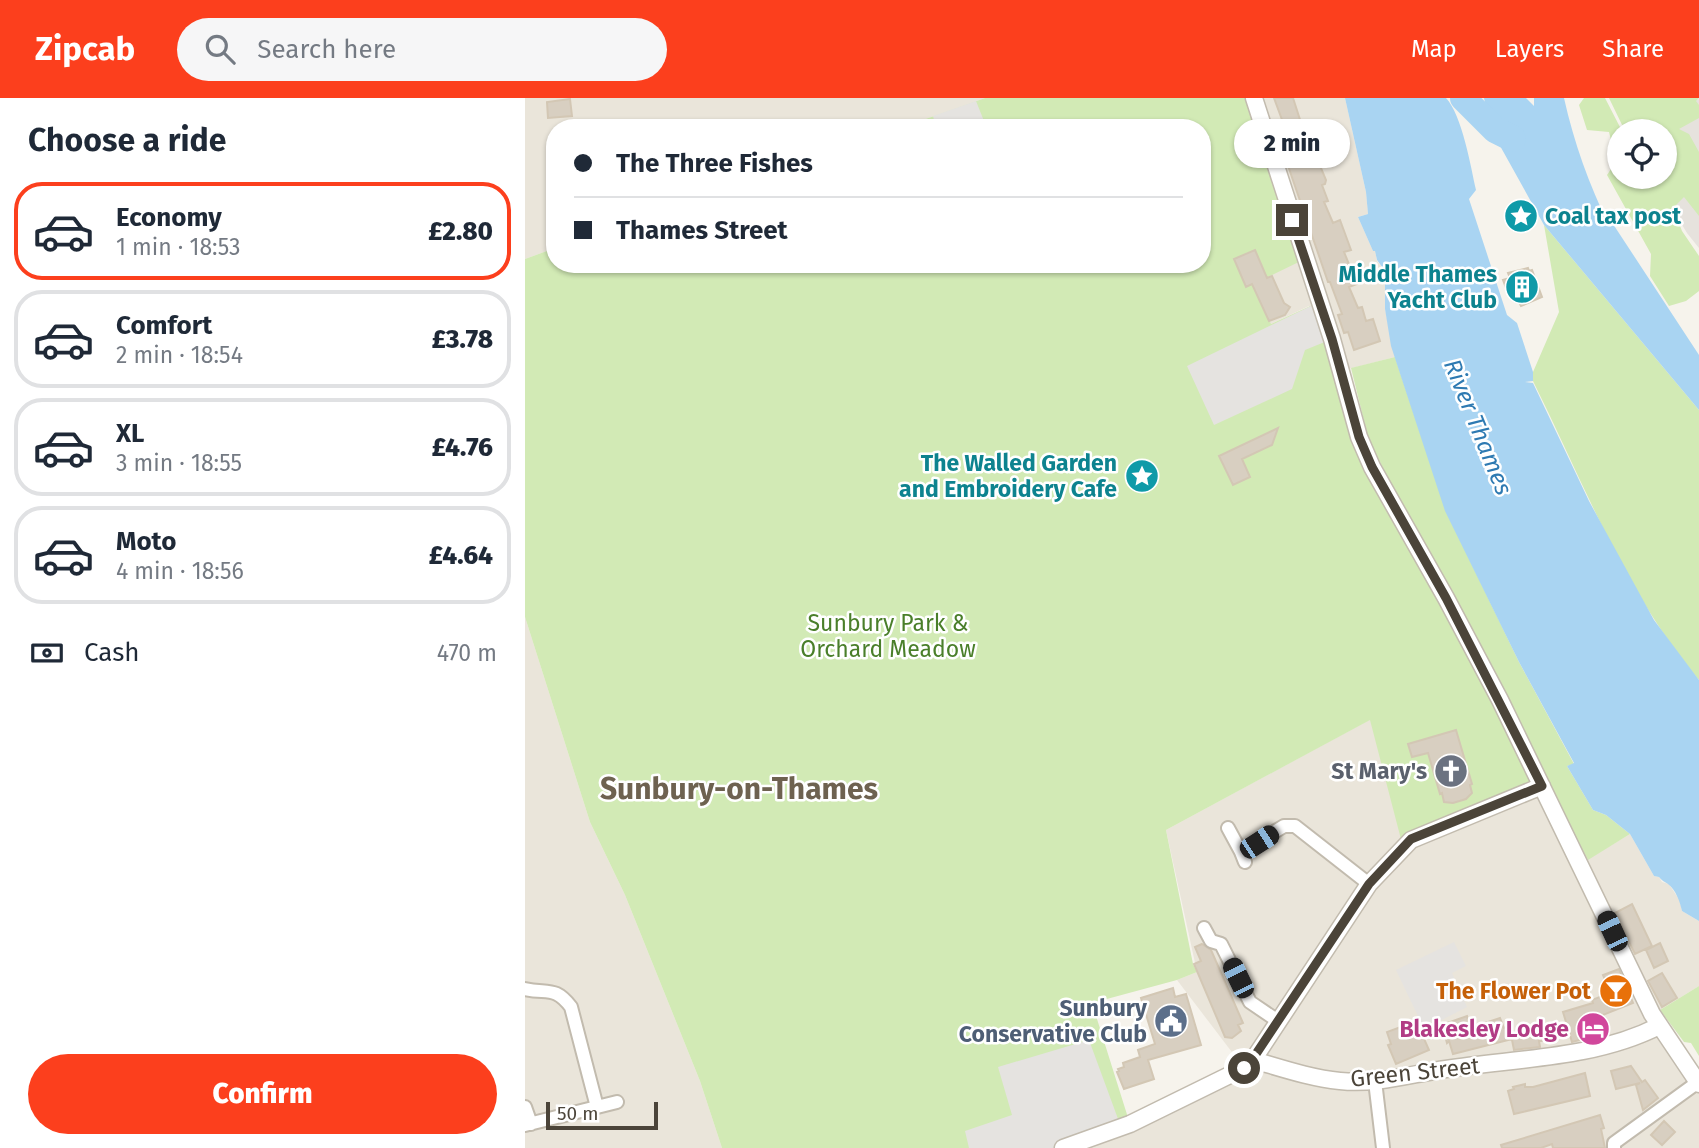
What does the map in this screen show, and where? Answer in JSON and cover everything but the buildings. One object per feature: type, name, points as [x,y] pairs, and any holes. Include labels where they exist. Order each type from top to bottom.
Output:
[{"type":"street","points":[[1254,98],[1332,339],[1359,437],[1372,467],[1446,598],[1542,786],[1659,1026],[1698,1083],[1613,1143],[1614,1148]]},
{"type":"street","points":[[1063,1148],[1083,1145],[1238,1072],[1252,1060],[1369,884],[1411,839],[1542,786]]},
{"type":"street","points":[[1228,828],[1243,857],[1284,826],[1295,826],[1369,884]]},
{"type":"street","points":[[1204,928],[1211,941],[1221,944],[1250,1002],[1278,1021]]},
{"type":"street","points":[[525,989],[557,992],[571,1007],[597,1107]]},
{"type":"street","name":"Green Street","points":[[1252,1060],[1307,1076],[1341,1081],[1375,1081],[1584,1051],[1659,1026]]},
{"type":"street","points":[[1375,1081],[1383,1148]]},
{"type":"street","points":[[525,1107],[528,1125],[617,1102]]},
{"type":"shaded area","points":[[525,98],[985,98],[926,119],[546,119],[546,251],[525,259]]},
{"type":"shaded area","points":[[1254,98],[1345,98],[1366,192],[1368,214],[1358,217],[1373,251],[1375,250],[1377,261],[1385,271],[1385,309],[1395,357],[1341,371],[1309,306],[1271,324],[1211,272],[1211,235]]},
{"type":"shaded area","points":[[1699,99],[1699,248],[1660,189],[1677,189],[1677,119],[1659,119]]},
{"type":"shaded area","points":[[976,101],[983,119],[934,119],[933,116]]},
{"type":"shaded area","points":[[1319,302],[1332,339],[1305,350],[1292,389],[1214,425],[1187,366]]},
{"type":"shaded area","points":[[525,617],[590,822],[625,895],[700,1081],[722,1148],[525,1148]]},
{"type":"shaded area","points":[[1500,700],[1580,864],[1630,834],[1654,876],[1669,884],[1680,901],[1682,911],[1699,921],[1699,986],[1652,1015],[1699,1084],[1699,1148],[1086,1148],[1244,1068],[1177,980],[1197,972],[1166,830],[1371,719]]},
{"type":"shaded area","points":[[1454,942],[1466,966],[1452,973],[1467,1007],[1436,1023],[1433,1032],[1427,1035],[1396,970]]},
{"type":"shaded area","points":[[1089,1040],[1121,1127],[1063,1148],[969,1148],[965,1131],[1012,1115],[998,1067]]},
{"type":"green space","name":"Sunbury Park & Orchard Meadow","points":[[985,98],[1254,98],[1305,259],[1262,280],[1255,250],[1234,259],[1246,287],[1252,284],[1271,324],[1319,302],[1359,437],[1542,786],[1403,847],[1370,720],[1166,830],[1193,964],[1197,972],[1092,1003],[1130,1124],[1063,1148],[722,1148],[700,1081],[625,895],[590,822],[525,617],[525,259],[546,251],[546,273],[1211,273],[1211,119],[926,119]]},
{"type":"green space","points":[[1584,98],[1605,98],[1616,119],[1607,119],[1607,132],[1587,130],[1579,105]]},
{"type":"green space","points":[[1609,98],[1699,98],[1696,101],[1699,105],[1699,118],[1679,129],[1689,134],[1699,152],[1699,216],[1684,197],[1673,208],[1682,231],[1699,256],[1699,291],[1686,301],[1669,306],[1650,276],[1651,254],[1615,189],[1677,189],[1677,119],[1619,119]]},
{"type":"green space","points":[[1544,225],[1699,410],[1699,680],[1649,611],[1627,574],[1533,381],[1533,372],[1559,312]]},
{"type":"green space","points":[[1395,357],[1446,511],[1519,662],[1574,764],[1567,766],[1593,810],[1606,815],[1630,834],[1588,860],[1369,441],[1351,368]]},
{"type":"green space","points":[[1699,986],[1699,1056],[1691,1043],[1684,1042],[1660,1010]]},
{"type":"water","points":[[1345,98],[1446,98],[1457,116],[1476,190],[1469,199],[1507,315],[1517,323],[1533,372],[1533,381],[1525,382],[1533,383],[1589,501],[1654,620],[1699,680],[1699,921],[1682,911],[1673,889],[1654,876],[1630,834],[1606,815],[1593,810],[1567,766],[1574,763],[1519,662],[1445,511],[1391,346],[1385,309],[1385,271],[1377,260],[1358,217],[1368,214],[1366,192]]},
{"type":"water","points":[[1484,98],[1526,98],[1534,106],[1534,98],[1564,98],[1583,163],[1609,226],[1613,224],[1699,355],[1699,410],[1544,225],[1499,144],[1478,124],[1485,116],[1488,117]]},
{"type":"waterway","name":"River Thames","points":[[1463,98],[1495,130],[1513,139]]},
{"type":"place","name":"Coal tax post","points":[[1521,216]]},
{"type":"place","name":"Middle Thames Yacht Club","points":[[1522,287]]},
{"type":"place","name":"The Walled Garden and Embroidery Cafe","points":[[1142,476]]},
{"type":"place","name":"St Mary's","points":[[1451,771]]},
{"type":"place","name":"The Flower Pot","points":[[1616,991]]},
{"type":"place","name":"Sunbury Conservative Club","points":[[1171,1021]]},
{"type":"place","name":"Blakesley Lodge","points":[[1593,1029]]},
{"type":"district","name":"Sunbury-on-Thames","points":[[739,789]]},
{"type":"route","points":[[1244,1068],[1252,1060],[1369,884],[1411,839],[1542,786],[1446,598],[1372,467],[1359,437],[1332,339],[1292,220]]}]
